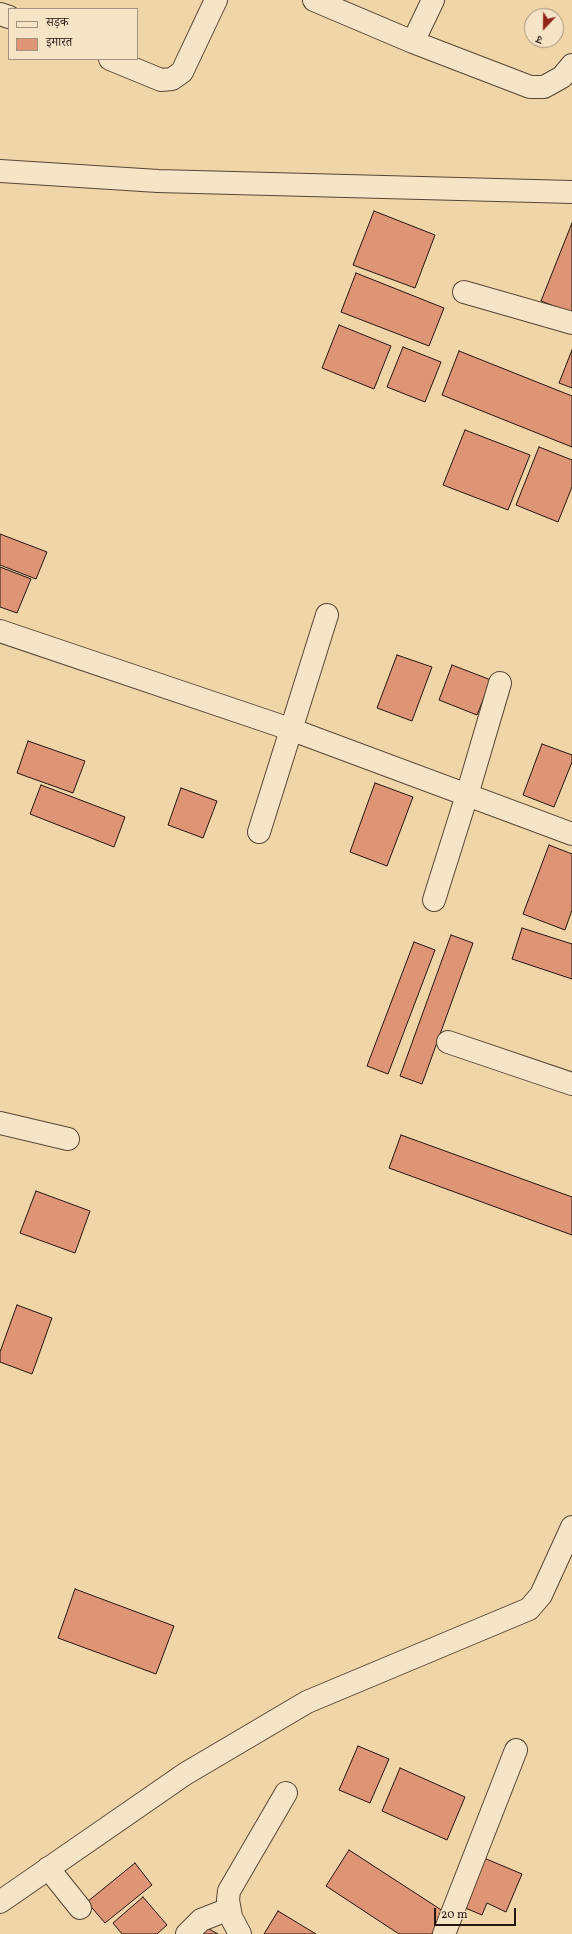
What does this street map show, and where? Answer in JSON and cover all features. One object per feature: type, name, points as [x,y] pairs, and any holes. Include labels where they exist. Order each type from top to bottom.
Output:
[{"type":"street","points":[[112,60],[161,80],[172,79],[182,72],[216,0]]},
{"type":"street","points":[[314,0],[413,42],[530,87],[544,87],[562,77],[572,65]]},
{"type":"street","points":[[413,42],[433,0]]},
{"type":"street","points":[[0,171],[158,181],[572,192]]},
{"type":"street","points":[[464,292],[572,323]]},
{"type":"street","points":[[259,832],[290,729],[327,615]]},
{"type":"street","points":[[0,631],[290,729],[572,834]]},
{"type":"street","points":[[434,900],[500,683]]},
{"type":"street","points":[[448,1042],[572,1084]]},
{"type":"street","points":[[0,1123],[68,1139]]},
{"type":"street","points":[[0,1902],[185,1774],[307,1702],[530,1609],[541,1595],[572,1527]]},
{"type":"street","points":[[444,1934],[516,1750]]},
{"type":"street","points":[[240,1934],[235,1927],[228,1909],[229,1891],[286,1793]]},
{"type":"street","points":[[48,1868],[80,1908]]},
{"type":"street","points":[[187,1934],[201,1920],[228,1909]]},
{"type":"building","points":[[374,211],[435,235],[415,288],[353,265]]},
{"type":"building","points":[[572,223],[572,313],[541,301]]},
{"type":"building","points":[[356,273],[444,308],[429,346],[341,312]]},
{"type":"building","points":[[339,325],[391,346],[374,389],[322,368]]},
{"type":"building","points":[[403,347],[441,362],[425,402],[387,387]]},
{"type":"building","points":[[572,350],[572,388],[559,383]]},
{"type":"building","points":[[459,351],[572,396],[572,447],[442,395]]},
{"type":"building","points":[[465,430],[530,455],[508,510],[443,485]]},
{"type":"building","points":[[539,447],[572,460],[572,487],[558,522],[516,505]]},
{"type":"building","points":[[0,534],[47,552],[36,579],[0,565]]},
{"type":"building","points":[[0,567],[31,579],[17,613],[0,607]]},
{"type":"building","points":[[397,655],[432,667],[412,721],[377,708]]},
{"type":"building","points":[[452,665],[491,680],[477,715],[439,700]]},
{"type":"building","points":[[28,741],[85,761],[73,793],[17,773]]},
{"type":"building","points":[[542,744],[572,755],[572,762],[554,807],[523,795]]},
{"type":"building","points":[[375,783],[413,797],[387,866],[350,852]]},
{"type":"building","points":[[41,785],[125,817],[114,847],[30,814]]},
{"type":"building","points":[[181,788],[217,801],[203,838],[168,825]]},
{"type":"building","points":[[549,845],[572,854],[572,910],[565,930],[523,914]]},
{"type":"building","points":[[522,928],[572,944],[572,979],[512,959]]},
{"type":"building","points":[[451,935],[473,943],[422,1084],[400,1076]]},
{"type":"building","points":[[414,942],[435,950],[388,1074],[367,1066]]},
{"type":"building","points":[[401,1135],[572,1197],[572,1235],[389,1168]]},
{"type":"building","points":[[36,1191],[90,1211],[75,1253],[20,1233]]},
{"type":"building","points":[[17,1305],[52,1318],[32,1374],[0,1362],[0,1352]]},
{"type":"building","points":[[75,1589],[174,1626],[156,1674],[58,1638]]},
{"type":"building","points":[[358,1746],[389,1759],[370,1803],[339,1790]]},
{"type":"building","points":[[400,1768],[465,1797],[447,1840],[382,1811]]},
{"type":"building","points":[[349,1850],[446,1913],[432,1934],[399,1934],[326,1886]]},
{"type":"building","points":[[484,1858],[522,1874],[506,1912],[487,1903],[482,1915],[463,1907]]},
{"type":"building","points":[[135,1863],[152,1885],[105,1923],[87,1902]]},
{"type":"building","points":[[143,1897],[167,1925],[157,1934],[122,1934],[113,1923]]},
{"type":"building","points":[[278,1911],[316,1934],[264,1934]]},
{"type":"building","points":[[202,1925],[218,1934],[197,1934]]}]
